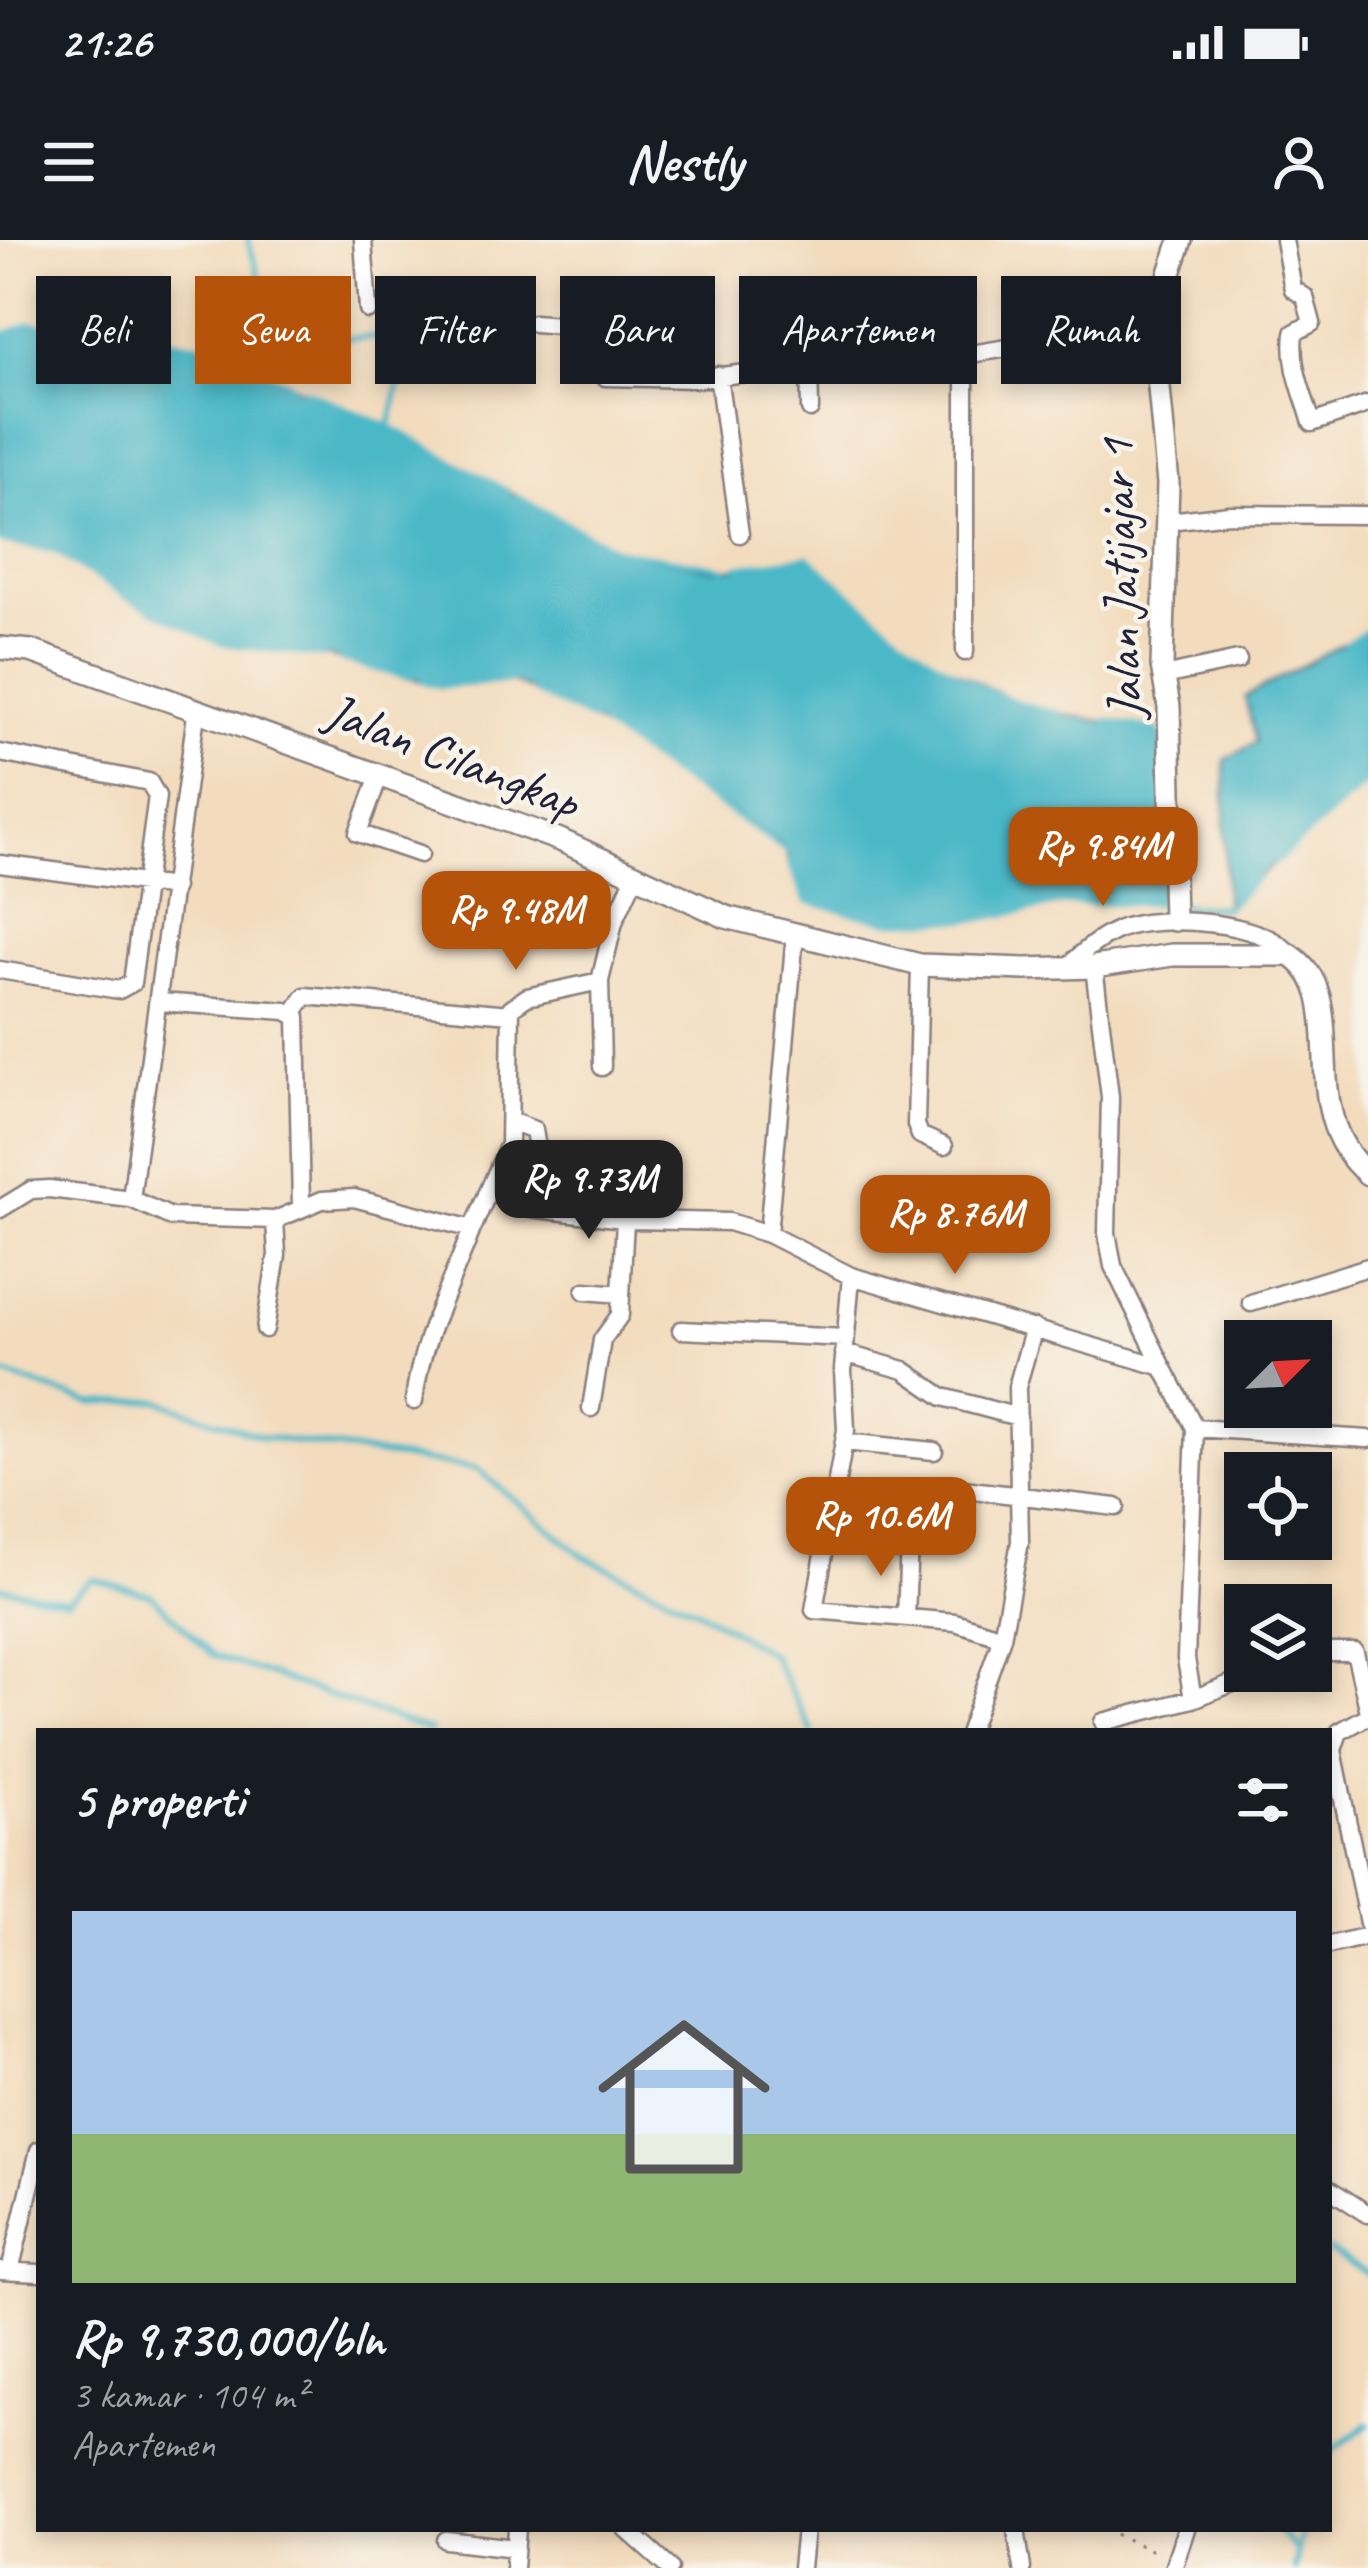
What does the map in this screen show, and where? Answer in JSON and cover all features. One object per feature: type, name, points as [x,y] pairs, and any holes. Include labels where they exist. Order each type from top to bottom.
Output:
[{"type":"street","points":[[363,240],[368,310]]},
{"type":"street","name":"Jalan Jatijajar 1","points":[[1169,276],[1181,240]]},
{"type":"street","points":[[1284,240],[1293,289],[1305,297],[1312,323],[1294,333],[1293,344],[1294,373],[1311,422],[1315,425],[1368,404]]},
{"type":"street","points":[[536,322],[606,329],[605,376],[739,372]]},
{"type":"street","points":[[718,375],[740,534]]},
{"type":"street","points":[[809,384],[810,409]]},
{"type":"street","points":[[965,384],[965,652]]},
{"type":"street","name":"Jalan Jatijajar 1","points":[[1158,384],[1169,521],[1164,676],[1174,908]]},
{"type":"street","points":[[1169,521],[1229,514],[1368,515]]},
{"type":"street","name":"Jalan Cilangkap","points":[[0,648],[31,651],[196,714],[560,839],[634,878],[726,917],[920,965],[1066,968],[1172,955],[1294,958]]},
{"type":"street","points":[[1164,676],[1238,660]]},
{"type":"street","points":[[131,1199],[196,714]]},
{"type":"street","points":[[0,753],[153,784],[157,796],[136,975],[126,987],[0,970]]},
{"type":"street","points":[[380,774],[358,833],[420,854]]},
{"type":"street","points":[[0,864],[174,887]]},
{"type":"street","points":[[602,1066],[600,982],[614,922],[634,878]]},
{"type":"street","points":[[1066,968],[1119,930],[1174,908],[1274,938],[1313,980],[1323,1019],[1331,1127],[1344,1154],[1368,1174]]},
{"type":"street","points":[[768,1234],[794,934]]},
{"type":"street","points":[[920,965],[916,1125],[920,1135],[944,1147]]},
{"type":"street","points":[[1094,967],[1110,1096],[1107,1233],[1113,1266],[1196,1428],[1186,1659],[1192,1699]]},
{"type":"street","points":[[414,1401],[417,1371],[442,1291],[509,1144],[513,1122],[510,1014],[527,997],[600,982]]},
{"type":"street","points":[[293,1014],[305,996],[510,1014]]},
{"type":"street","points":[[159,1002],[293,1014],[300,1023],[301,1207]]},
{"type":"street","points":[[513,1122],[534,1130],[539,1141],[529,1208],[625,1220],[729,1222],[768,1234],[851,1276],[1163,1367]]},
{"type":"street","points":[[0,1209],[31,1190],[50,1189],[131,1199],[171,1217],[274,1220],[301,1207],[354,1198],[472,1228]]},
{"type":"street","points":[[265,1329],[277,1256],[274,1220]]},
{"type":"street","points":[[591,1408],[602,1340],[620,1315],[625,1220]]},
{"type":"street","points":[[1251,1303],[1368,1267]]},
{"type":"street","points":[[851,1276],[844,1442],[814,1610],[956,1622],[1002,1637]]},
{"type":"street","points":[[585,1291],[621,1294]]},
{"type":"street","points":[[970,1728],[1002,1637],[1020,1542],[1016,1387],[1034,1328]]},
{"type":"street","points":[[681,1330],[845,1346],[904,1370],[943,1397],[1018,1417]]},
{"type":"street","points":[[1196,1428],[1368,1439]]},
{"type":"street","points":[[844,1442],[934,1451]]},
{"type":"street","points":[[954,1488],[1021,1492],[1116,1507]]},
{"type":"street","points":[[906,1618],[909,1541]]},
{"type":"street","points":[[1332,1652],[1354,1651],[1368,1712],[1339,1732],[1333,1750],[1368,1924]]},
{"type":"street","points":[[1103,1722],[1224,1686]]},
{"type":"street","points":[[1332,1944],[1368,1936]]},
{"type":"street","points":[[36,2161],[5,2271],[36,2273]]},
{"type":"street","points":[[1332,2191],[1368,2214]]},
{"type":"street","points":[[629,2532],[670,2568]]},
{"type":"street","points":[[801,2568],[805,2532]]},
{"type":"street","points":[[1016,2532],[1022,2568]]},
{"type":"street","points":[[1174,2565],[1185,2532]]},
{"type":"street","points":[[446,2540],[516,2539],[514,2568]]},
{"type":"path","points":[[1111,2532],[1174,2565]]},
{"type":"water","points":[[36,325],[36,384],[171,384],[171,341],[195,344],[195,384],[290,384],[390,427],[616,550],[715,570],[808,557],[918,651],[1028,708],[1158,731],[1165,759],[1162,903],[1064,903],[979,919],[888,921],[806,901],[782,844],[574,709],[507,680],[441,686],[328,657],[220,643],[123,595],[54,550],[0,541],[0,336]]},
{"type":"water","points":[[1368,630],[1368,780],[1225,908],[1225,760],[1256,742],[1245,697]]},
{"type":"waterway","points":[[248,240],[262,287],[303,341],[409,335],[390,427]]},
{"type":"waterway","points":[[0,336],[36,325]]},
{"type":"waterway","points":[[171,341],[197,344],[292,385]]},
{"type":"waterway","points":[[304,390],[390,427],[507,491]]},
{"type":"waterway","points":[[519,498],[616,550],[724,568]]},
{"type":"waterway","points":[[0,541],[54,550],[123,595],[220,643],[323,656]]},
{"type":"waterway","points":[[738,567],[808,557],[893,630],[955,673],[988,691],[1059,713]]},
{"type":"waterway","points":[[1346,644],[1368,630]]},
{"type":"waterway","points":[[342,660],[410,678]]},
{"type":"waterway","points":[[423,681],[441,686],[511,681]]},
{"type":"waterway","points":[[534,692],[592,720]]},
{"type":"waterway","points":[[1107,721],[1158,731],[1161,743]]},
{"type":"waterway","points":[[603,727],[785,850]]},
{"type":"waterway","points":[[1276,862],[1368,780]]},
{"type":"waterway","points":[[790,863],[806,901],[888,921],[979,919],[1064,903],[1167,903]]},
{"type":"waterway","points":[[1180,905],[1225,908],[1257,878]]},
{"type":"waterway","points":[[0,1373],[91,1403],[156,1400],[263,1437],[477,1469],[583,1556],[698,1610],[772,1655],[810,1728]]},
{"type":"waterway","points":[[0,1587],[67,1600],[92,1579],[151,1595],[213,1655],[421,1728]]},
{"type":"waterway","points":[[1332,2253],[1368,2274]]},
{"type":"waterway","points":[[1332,2451],[1368,2424]]},
{"type":"waterway","points":[[1279,2532],[1297,2551]]},
{"type":"waterway","points":[[1294,2568],[1301,2532]]}]
